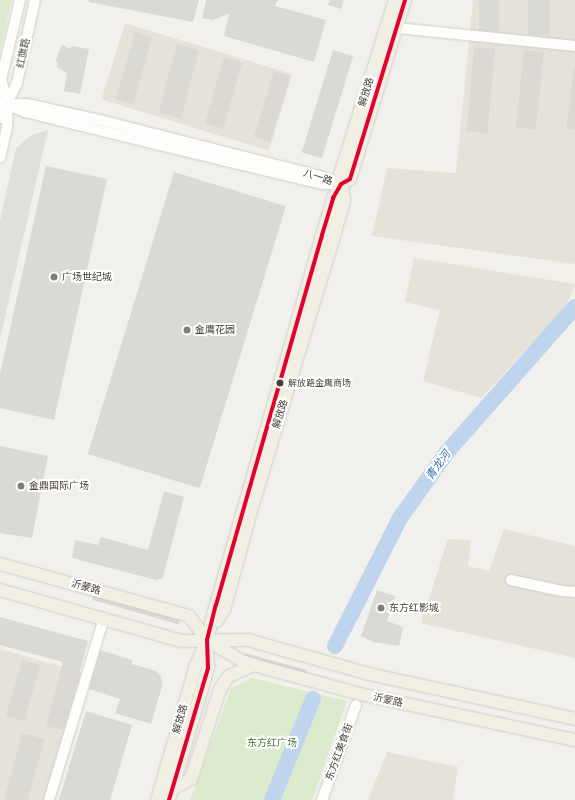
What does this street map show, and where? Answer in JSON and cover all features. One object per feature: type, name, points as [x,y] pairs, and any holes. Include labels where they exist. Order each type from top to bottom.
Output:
[{"type":"main road","name":"解放路","points":[[157,800],[196,665],[207,640],[225,607],[251,511],[344,200],[340,175],[395,0]]},
{"type":"main road","name":"解放路","points":[[170,794],[208,668],[207,640],[210,603],[222,561],[233,544],[334,198],[341,184],[350,179],[405,0]]},
{"type":"main road","name":"沂蒙路","points":[[0,564],[189,616],[207,640],[242,661],[254,665],[360,694],[575,740]]},
{"type":"main road","name":"沂蒙路","points":[[0,590],[182,641],[248,640],[338,665],[448,692],[575,720]]},
{"type":"main road","points":[[170,794],[191,779],[220,690],[229,676],[254,665]]},
{"type":"street","name":"红旗路","points":[[0,158],[7,128],[1,80],[20,0]]},
{"type":"street","name":"红旗路","points":[[0,118],[4,103],[17,83],[35,0]]},
{"type":"street","points":[[397,28],[575,46]]},
{"type":"street","name":"八一路","points":[[4,103],[25,112],[322,184],[341,184]]},
{"type":"street","points":[[511,580],[562,591],[575,592]]},
{"type":"street","points":[[50,800],[104,618]]},
{"type":"street","name":"东方红美食街","points":[[322,800],[356,705]]},
{"type":"shaded area","points":[[473,0],[575,0],[575,264],[372,236],[387,168],[456,173]]},
{"type":"shaded area","points":[[125,23],[292,74],[269,151],[102,100]]},
{"type":"shaded area","points":[[48,130],[0,339],[0,221],[16,148],[32,135]]},
{"type":"shaded area","points":[[414,258],[575,284],[575,286],[564,310],[481,398],[423,381],[440,310],[405,302]]},
{"type":"shaded area","points":[[504,529],[575,546],[575,658],[421,623],[448,539],[471,540],[468,566],[489,571]]},
{"type":"shaded area","points":[[0,649],[87,674],[49,800],[0,800]]},
{"type":"shaded area","points":[[387,752],[458,767],[453,800],[368,800]]},
{"type":"green space","points":[[0,0],[12,0],[0,52]]},
{"type":"green space","name":"东方红广场","points":[[252,678],[347,701],[312,800],[189,800],[231,688]]},
{"type":"building","points":[[89,0],[199,0],[193,22],[89,2]]},
{"type":"building","points":[[206,0],[278,0],[275,6],[326,20],[314,62],[224,36],[229,14],[212,20],[202,18]]},
{"type":"building","points":[[330,0],[344,0],[341,9],[328,5]]},
{"type":"building","points":[[479,0],[499,0],[499,31],[479,31]]},
{"type":"building","points":[[528,0],[550,0],[550,35],[528,35]]},
{"type":"building","points":[[135,32],[152,37],[133,104],[116,99]]},
{"type":"building","points":[[177,44],[199,50],[181,119],[159,113]]},
{"type":"building","points":[[62,45],[71,49],[71,46],[89,49],[80,94],[64,91],[67,73],[58,68],[56,60]]},
{"type":"building","points":[[474,47],[495,49],[488,134],[467,132]]},
{"type":"building","points":[[333,50],[353,56],[322,158],[302,152]]},
{"type":"building","points":[[524,50],[544,52],[536,130],[516,128]]},
{"type":"building","points":[[224,57],[242,62],[223,129],[205,123]]},
{"type":"building","points":[[575,67],[575,130],[566,129]]},
{"type":"building","points":[[274,71],[290,76],[270,142],[254,137]]},
{"type":"building","name":"广场世纪城","points":[[46,166],[107,179],[54,420],[0,408],[0,374]]},
{"type":"building","name":"金鹰花园","points":[[174,172],[286,206],[200,488],[88,454]]},
{"type":"building","name":"金鼎国际广场","points":[[0,446],[48,456],[32,538],[0,533]]},
{"type":"building","points":[[164,491],[184,497],[163,577],[156,580],[72,558],[75,540],[98,545],[101,537],[148,550]]},
{"type":"building","name":"东方红影城","points":[[377,590],[395,596],[387,621],[403,627],[399,646],[373,642],[361,636]]},
{"type":"building","points":[[94,593],[181,618],[179,625],[92,600]]},
{"type":"building","points":[[0,617],[88,641],[64,730],[46,726],[63,662],[0,645]]},
{"type":"building","points":[[100,650],[132,660],[132,664],[156,671],[160,675],[163,683],[151,724],[115,713],[120,699],[89,689]]},
{"type":"building","points":[[245,653],[307,670],[306,675],[244,656]]},
{"type":"building","points":[[22,660],[40,665],[24,721],[6,716]]},
{"type":"building","points":[[86,711],[132,725],[110,800],[59,800]]},
{"type":"building","points":[[22,733],[44,739],[28,800],[4,800]]},
{"type":"waterway","name":"青龙河","points":[[335,646],[400,518],[448,451],[575,307]]},
{"type":"waterway","name":"青龙河","points":[[272,800],[313,699]]},
{"type":"transit line","points":[[169,800],[208,668],[207,640],[216,605],[322,235],[333,198],[341,184],[350,179],[405,0]]},
{"type":"place","name":"广场世纪城","points":[[54,277]]},
{"type":"place","name":"金鹰花园","points":[[187,330]]},
{"type":"place","name":"解放路金鹰商场","points":[[280,383]]},
{"type":"place","name":"金鼎国际广场","points":[[21,486]]},
{"type":"place","name":"东方红影城","points":[[381,608]]}]
